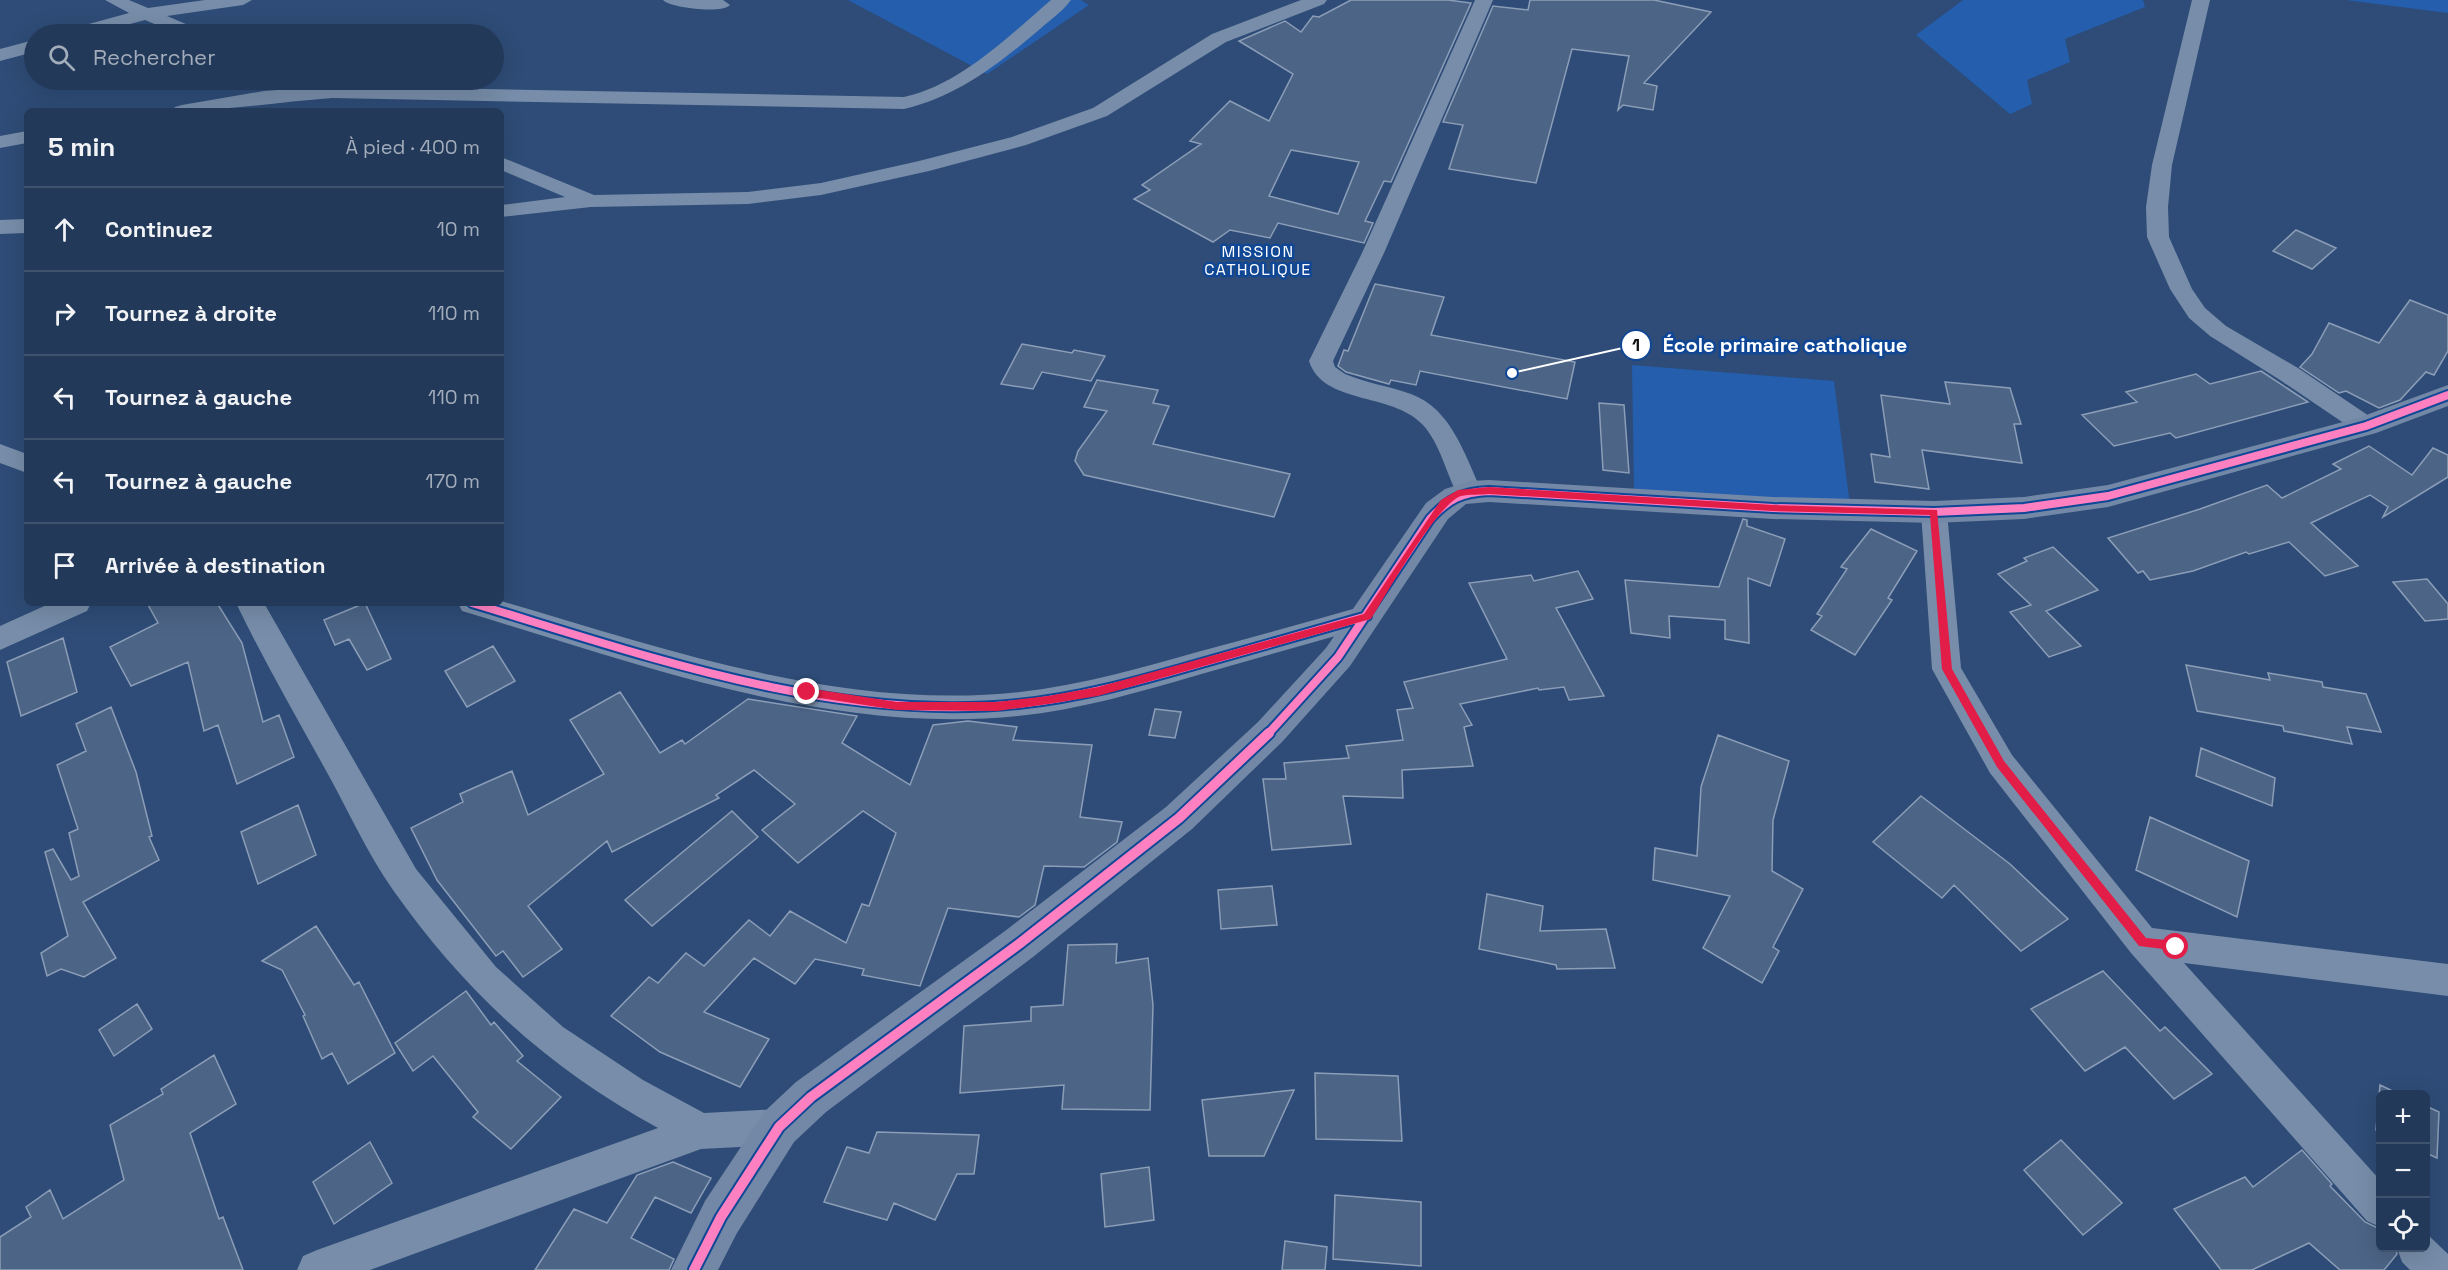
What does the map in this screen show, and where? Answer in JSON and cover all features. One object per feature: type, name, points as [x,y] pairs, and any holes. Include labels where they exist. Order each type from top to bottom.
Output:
[{"type":"street","points":[[114,0],[167,24]]},
{"type":"street","points":[[111,24],[144,15],[243,0]]},
{"type":"street","points":[[672,0],[721,5]]},
{"type":"street","points":[[200,108],[264,97],[332,92],[784,99],[895,103],[915,101],[960,78],[1020,37],[1062,0]]},
{"type":"street","points":[[504,211],[591,201],[748,198],[821,189],[922,167],[1019,141],[1101,112],[1219,38],[1266,18],[1318,0]]},
{"type":"street","points":[[1469,492],[1432,418],[1410,402],[1385,392],[1344,382],[1326,373],[1321,361],[1373,253],[1484,0]]},
{"type":"street","points":[[2201,0],[2162,165],[2157,207],[2158,237],[2181,289],[2198,314],[2218,331],[2289,374],[2367,426]]},
{"type":"street","points":[[0,55],[24,48]]},
{"type":"street","points":[[327,90],[371,108]]},
{"type":"street","points":[[0,142],[24,138]]},
{"type":"street","points":[[504,164],[591,201]]},
{"type":"street","points":[[0,227],[24,226]]},
{"type":"street","points":[[694,1270],[721,1217],[779,1127],[811,1097],[1019,944],[1179,818],[1277,724],[1338,657],[1444,502],[1458,494],[1489,490],[1773,508],[1934,512],[2024,508],[2108,496],[2367,426],[2448,395]]},
{"type":"street","points":[[0,453],[24,463]]},
{"type":"street","points":[[1934,512],[1947,669],[2001,764],[2143,942],[2376,1204]]},
{"type":"street","points":[[0,639],[70,606]]},
{"type":"street","points":[[251,606],[268,640],[404,879],[484,978],[552,1039],[630,1093],[701,1131]]},
{"type":"street","points":[[482,606],[717,676],[897,706],[938,707],[997,706],[1098,692],[1367,616]]},
{"type":"street","points":[[2143,942],[2448,980]]},
{"type":"street","points":[[317,1270],[701,1131],[779,1127]]},
{"type":"street","points":[[2420,1252],[2436,1270]]},
{"type":"shaded area","points":[[848,0],[1081,0],[1089,5],[987,74]]},
{"type":"shaded area","points":[[1963,0],[2143,0],[2145,7],[2065,39],[2070,62],[2027,80],[2032,104],[2010,114],[1916,35]]},
{"type":"shaded area","points":[[2346,0],[2448,0],[2448,13]]},
{"type":"shaded area","points":[[1632,365],[1834,381],[1850,505],[1634,491]]},
{"type":"building","points":[[1351,0],[1448,0],[1471,3],[1391,182],[1384,181],[1365,221],[1373,223],[1364,243],[1278,223],[1270,238],[1230,230],[1213,242],[1134,199],[1150,190],[1142,185],[1201,144],[1190,141],[1230,101],[1269,121],[1293,74],[1239,41],[1285,21],[1301,32],[1313,16],[1319,17]],"holes":[[[1291,150],[1359,162],[1338,214],[1269,196]]]},
{"type":"building","points":[[1530,0],[1654,0],[1711,12],[1644,83],[1657,86],[1653,110],[1623,105],[1618,110],[1629,56],[1572,49],[1536,183],[1449,169],[1463,125],[1443,122],[1493,6],[1528,10]]},
{"type":"building","points":[[2296,230],[2336,248],[2312,269],[2273,251]]},
{"type":"building","points":[[1375,284],[1444,297],[1431,335],[1575,362],[1567,399],[1420,371],[1416,385],[1391,380],[1389,384],[1346,372],[1338,366],[1344,350],[1348,351]]},
{"type":"building","points":[[2410,300],[2448,315],[2448,351],[2434,375],[2426,372],[2400,400],[2379,408],[2346,391],[2339,393],[2300,367],[2312,354],[2329,323],[2379,343]]},
{"type":"building","points":[[1022,344],[1105,356],[1091,381],[1042,372],[1033,389],[1001,384]]},
{"type":"building","points":[[2261,371],[2308,402],[2176,438],[2170,433],[2114,446],[2082,415],[2137,402],[2126,392],[2196,374],[2210,384]]},
{"type":"building","points":[[1097,380],[1158,390],[1153,403],[1169,406],[1153,444],[1290,474],[1274,517],[1084,475],[1075,461],[1078,451],[1107,411],[1084,407]]},
{"type":"building","points":[[1945,382],[2010,388],[2021,424],[2014,424],[2022,463],[1922,450],[1929,489],[1875,482],[1871,454],[1890,457],[1881,395],[1950,404]]},
{"type":"building","points":[[1599,403],[1624,405],[1629,473],[1603,470]]},
{"type":"building","points":[[2369,446],[2412,475],[2433,448],[2448,455],[2448,477],[2383,517],[2388,507],[2370,495],[2311,523],[2358,566],[2325,576],[2289,542],[2249,554],[2246,552],[2193,571],[2150,580],[2143,571],[2138,573],[2108,538],[2267,485],[2282,498],[2341,469],[2333,464]]},
{"type":"building","points":[[1743,519],[1747,520],[1747,526],[1785,539],[1770,586],[1748,578],[1749,643],[1725,639],[1725,620],[1669,616],[1670,638],[1631,633],[1625,580],[1719,587]]},
{"type":"building","points":[[1871,529],[1917,551],[1888,598],[1892,600],[1855,655],[1811,630],[1822,616],[1817,614],[1847,569],[1841,567]]},
{"type":"building","points":[[2053,547],[2098,590],[2046,611],[2081,646],[2049,657],[2010,612],[2031,605],[1998,574],[2027,561],[2024,558]]},
{"type":"building","points":[[1578,571],[1593,599],[1556,608],[1604,696],[1569,700],[1564,687],[1539,690],[1538,688],[1460,704],[1472,725],[1464,727],[1473,766],[1402,770],[1403,798],[1343,796],[1351,844],[1272,850],[1263,779],[1286,779],[1284,763],[1349,758],[1346,746],[1403,740],[1397,710],[1413,708],[1404,682],[1507,659],[1469,583],[1531,575],[1534,581]]},
{"type":"building","points":[[2427,579],[2448,604],[2448,619],[2425,621],[2393,582]]},
{"type":"building","points":[[149,606],[219,606],[242,643],[263,722],[279,715],[294,757],[237,784],[218,725],[204,731],[188,662],[131,686],[110,647],[158,623]]},
{"type":"building","points":[[358,606],[366,606],[391,659],[367,670],[349,639],[335,645],[324,620]]},
{"type":"building","points":[[63,638],[77,692],[21,716],[7,662]]},
{"type":"building","points":[[493,646],[515,681],[467,707],[445,671]]},
{"type":"building","points":[[2186,665],[2270,680],[2268,673],[2322,682],[2323,687],[2366,694],[2381,732],[2347,727],[2352,744],[2284,731],[2283,726],[2197,711]]},
{"type":"building","points":[[620,692],[660,753],[682,740],[685,744],[748,699],[857,716],[842,743],[910,785],[933,725],[968,721],[1017,727],[1013,740],[1092,745],[1080,817],[1122,822],[1117,842],[1084,867],[1044,866],[1035,905],[1019,917],[948,908],[920,986],[862,975],[864,969],[815,959],[795,984],[754,958],[704,1012],[769,1039],[740,1087],[660,1052],[611,1016],[649,977],[658,983],[686,953],[704,966],[749,920],[770,936],[790,911],[846,943],[862,904],[869,906],[896,833],[863,811],[798,863],[762,830],[795,804],[754,770],[716,795],[719,798],[612,852],[607,841],[528,906],[562,949],[523,977],[503,951],[496,956],[437,880],[411,828],[463,802],[460,794],[512,771],[528,815],[604,774],[570,720]]},
{"type":"building","points":[[111,707],[136,772],[152,836],[149,837],[159,860],[83,902],[116,958],[84,977],[61,969],[47,976],[41,953],[68,936],[45,852],[53,849],[71,880],[79,876],[69,833],[78,829],[57,765],[86,751],[76,724]]},
{"type":"building","points":[[1155,709],[1181,712],[1175,738],[1149,735]]},
{"type":"building","points":[[1718,735],[1789,761],[1773,820],[1772,871],[1803,889],[1773,947],[1779,951],[1762,983],[1703,948],[1730,896],[1653,880],[1655,848],[1697,856],[1701,787]]},
{"type":"building","points":[[2201,748],[2275,778],[2272,806],[2196,776]]},
{"type":"building","points":[[1921,796],[2010,864],[2068,919],[2021,951],[1954,885],[1942,898],[1873,842]]},
{"type":"building","points":[[298,805],[316,855],[258,884],[241,832]]},
{"type":"building","points":[[732,811],[758,837],[652,926],[625,900]]},
{"type":"building","points":[[2150,817],[2249,861],[2237,917],[2136,870]]},
{"type":"building","points":[[1272,886],[1277,925],[1221,929],[1218,890]]},
{"type":"building","points":[[1487,894],[1543,906],[1540,931],[1606,929],[1615,968],[1557,969],[1556,965],[1479,949]]},
{"type":"building","points":[[316,926],[354,985],[359,982],[395,1053],[348,1084],[332,1053],[322,1059],[303,1016],[305,1015],[282,970],[262,961]]},
{"type":"building","points":[[1117,944],[1116,963],[1148,958],[1153,1005],[1150,1110],[1062,1109],[1064,1085],[960,1093],[964,1026],[1031,1021],[1031,1007],[1063,1005],[1068,945]]},
{"type":"building","points":[[2103,971],[2160,1031],[2165,1027],[2212,1074],[2174,1099],[2125,1047],[2085,1071],[2031,1009]]},
{"type":"building","points":[[466,991],[491,1025],[494,1022],[523,1056],[517,1061],[561,1097],[511,1149],[473,1117],[478,1112],[433,1056],[413,1071],[395,1043]]},
{"type":"building","points":[[137,1004],[152,1029],[114,1056],[99,1030]]},
{"type":"building","points":[[214,1055],[236,1104],[190,1133],[219,1219],[223,1217],[243,1270],[0,1270],[0,1237],[31,1217],[26,1207],[50,1190],[63,1219],[124,1180],[110,1125],[163,1094],[161,1089]]},
{"type":"building","points":[[1315,1073],[1398,1076],[1402,1141],[1316,1139]]},
{"type":"building","points":[[2380,1085],[2390,1090],[2380,1090]]},
{"type":"building","points":[[1294,1090],[1264,1156],[1209,1156],[1202,1100]]},
{"type":"building","points":[[2430,1108],[2439,1112],[2437,1158],[2430,1155]]},
{"type":"building","points":[[877,1132],[979,1135],[974,1174],[957,1174],[935,1220],[894,1203],[887,1220],[824,1202],[847,1147],[869,1153]]},
{"type":"building","points":[[2061,1140],[2122,1203],[2083,1235],[2024,1170]]},
{"type":"building","points":[[370,1142],[392,1183],[334,1224],[313,1182]]},
{"type":"building","points":[[2302,1150],[2332,1184],[2330,1186],[2365,1222],[2376,1227],[2376,1252],[2396,1252],[2397,1254],[2384,1270],[2340,1270],[2309,1243],[2252,1270],[2221,1270],[2174,1209],[2245,1177],[2253,1187]]},
{"type":"building","points":[[673,1162],[711,1178],[691,1213],[655,1197],[631,1238],[674,1259],[669,1270],[535,1270],[574,1209],[607,1223],[637,1175]]},
{"type":"building","points":[[1149,1167],[1154,1220],[1105,1227],[1101,1174]]},
{"type":"building","points":[[1335,1195],[1421,1202],[1421,1266],[1333,1259]]},
{"type":"building","points":[[1285,1241],[1327,1247],[1325,1270],[1282,1270]]},
{"type":"cycle path","points":[[694,1270],[721,1217],[779,1127],[811,1097],[1019,944],[1179,818],[1270,732],[1338,657],[1430,519],[1455,496],[1489,491],[1773,508],[1934,512],[2024,508],[2108,496],[2366,426],[2448,395]]},
{"type":"cycle path","points":[[482,606],[601,642],[730,677],[795,691],[861,701],[927,706],[995,706],[1065,697],[1180,669],[1367,616]]},
{"type":"place","name":"École primaire catholique","points":[[1512,373]]},
{"type":"district","name":"MISSION CATHOLIQUE","points":[[1258,260]]},
{"type":"route","points":[[807,692],[897,706],[997,706],[1048,700],[1098,692],[1367,616],[1430,519],[1451,497],[1469,492],[1489,490],[1773,508],[1934,512],[1947,669],[2001,764],[2143,942],[2176,947]]}]
